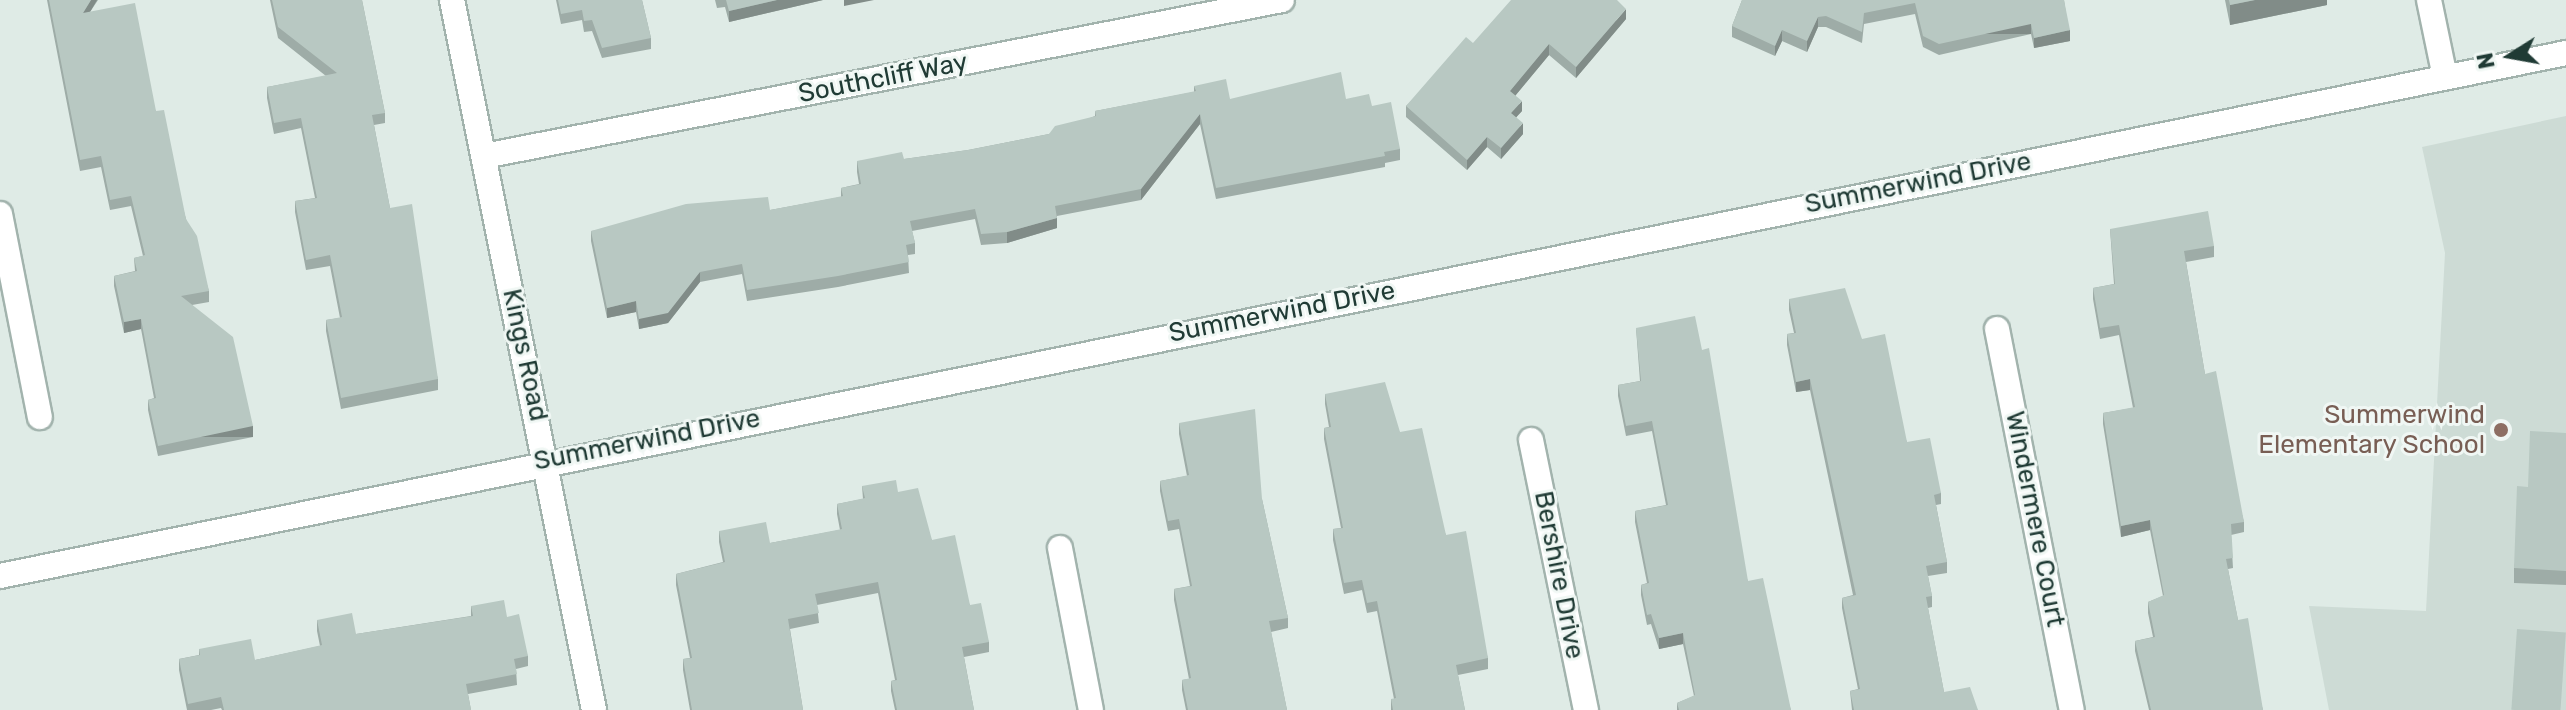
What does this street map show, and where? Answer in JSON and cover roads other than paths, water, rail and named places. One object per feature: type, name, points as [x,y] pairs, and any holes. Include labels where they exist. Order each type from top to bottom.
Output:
[{"type":"street","name":"Kings Road","points":[[452,0],[547,460],[594,710]]},
{"type":"street","name":"Southcliff Way","points":[[484,156],[1282,0]]},
{"type":"street","points":[[2429,0],[2445,77]]},
{"type":"street","name":"Summerwind Drive","points":[[0,576],[547,460],[2566,53]]},
{"type":"street","points":[[0,214],[40,417]]},
{"type":"street","name":"Windermere Court","points":[[1997,329],[2072,710]]},
{"type":"street","name":"Bershire Drive","points":[[1531,440],[1586,710]]},
{"type":"street","points":[[1060,548],[1091,710]]},
{"type":"place","name":"Summerwind Elementary School","points":[[2501,430]]}]
